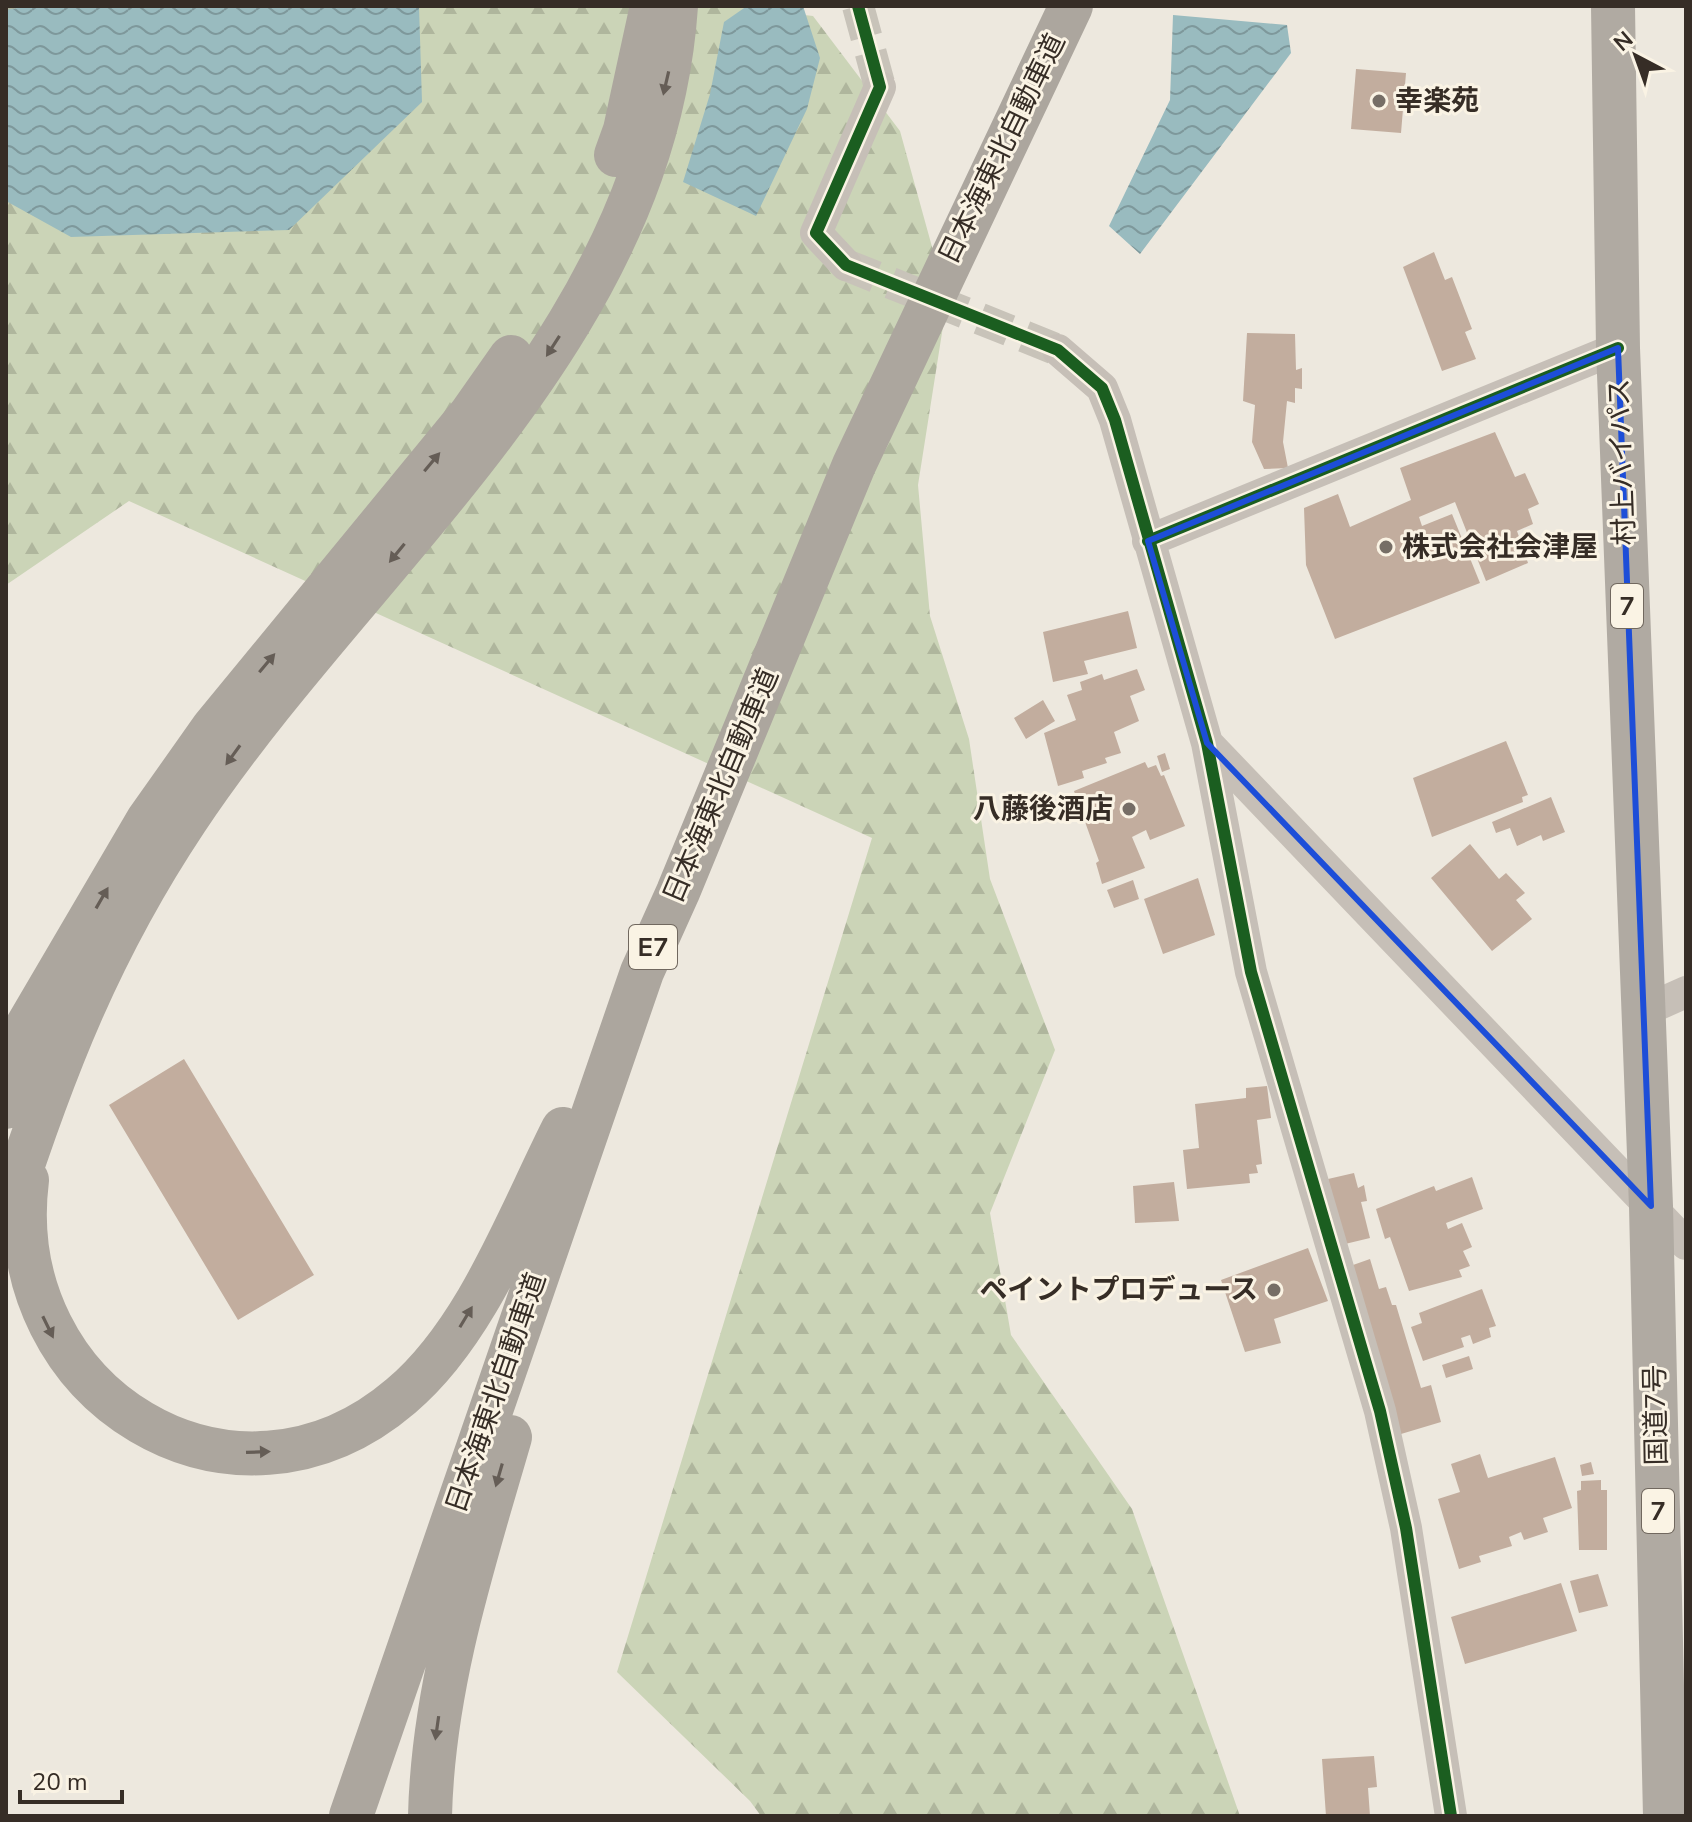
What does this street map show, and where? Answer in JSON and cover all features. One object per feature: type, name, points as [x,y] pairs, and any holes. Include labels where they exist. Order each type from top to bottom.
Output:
[{"type":"highway","points":[[6,1062],[148,820],[213,728],[471,414],[542,312],[593,217],[625,130],[652,6]]},
{"type":"highway","points":[[6,1216],[22,1111],[79,1010],[127,913],[187,818],[241,744],[501,426],[570,321],[619,230],[653,143],[672,59],[676,6]]},
{"type":"highway","name":"日本海東北自動車道","points":[[351,1816],[642,972],[854,465],[1021,105],[1071,6]]},
{"type":"highway","name":"村上バイパス","points":[[1613,6],[1618,348],[1641,1012],[1651,1206]]},
{"type":"highway","points":[[430,1816],[431,1766],[443,1684],[476,1554],[678,892]]},
{"type":"highway","points":[[79,938],[21,1062],[25,1256],[35,1300],[59,1349],[93,1392],[136,1424],[183,1445],[237,1453],[294,1451],[345,1433],[401,1396],[449,1345],[483,1287],[642,972]]},
{"type":"highway","name":"国道7号","points":[[1651,1206],[1665,1816]]},
{"type":"street","points":[[846,265],[816,233],[880,87]]},
{"type":"street","points":[[1148,541],[1618,348]]},
{"type":"street","points":[[1058,350],[1102,388],[1115,420],[1207,743],[1251,972],[1380,1411],[1406,1528],[1451,1816]]},
{"type":"street","points":[[1207,743],[1686,1244]]},
{"type":"street","points":[[1641,1012],[1686,992]]},
{"type":"highlighted area","points":[[1618,348],[1651,1206],[1207,743],[1148,541]]},
{"type":"green space","points":[[6,6],[727,6],[813,16],[900,131],[947,301],[918,485],[930,616],[969,739],[990,879],[1055,1050],[990,1213],[1011,1335],[1132,1509],[1240,1816],[761,1816],[750,1801],[617,1672],[872,838],[129,501],[6,585]]},
{"type":"water","points":[[28,6],[419,6],[422,102],[289,230],[71,237],[6,201],[6,10]]},
{"type":"water","points":[[747,6],[803,6],[820,58],[807,109],[756,216],[683,182],[710,94],[724,22]]},
{"type":"water","points":[[1173,15],[1287,25],[1291,53],[1140,254],[1109,226],[1170,100]]},
{"type":"building","name":"幸楽苑","points":[[1356,69],[1406,73],[1401,133],[1351,129]]},
{"type":"building","points":[[1434,252],[1445,280],[1452,277],[1472,329],[1465,332],[1476,359],[1442,371],[1403,267]]},
{"type":"building","points":[[1247,333],[1295,334],[1296,370],[1302,368],[1302,389],[1295,388],[1295,403],[1287,401],[1283,442],[1288,468],[1264,469],[1252,442],[1255,405],[1243,401]]},
{"type":"building","name":"株式会社会津屋","points":[[1495,432],[1515,477],[1525,473],[1539,504],[1528,509],[1533,524],[1517,531],[1528,563],[1486,581],[1455,502],[1419,517],[1422,526],[1452,514],[1480,583],[1335,639],[1306,565],[1304,508],[1338,494],[1350,527],[1411,500],[1400,468]]},
{"type":"building","points":[[1128,611],[1137,648],[1084,661],[1088,674],[1053,682],[1043,632]]},
{"type":"building","points":[[1137,669],[1145,690],[1130,696],[1139,721],[1114,732],[1121,753],[1105,758],[1107,763],[1082,771],[1084,778],[1058,786],[1044,733],[1076,720],[1067,695],[1082,690],[1080,682],[1102,674],[1104,680]]},
{"type":"building","points":[[1043,700],[1055,721],[1026,739],[1014,718]]},
{"type":"building","points":[[1506,741],[1528,795],[1522,797],[1523,802],[1432,837],[1413,778]]},
{"type":"building","points":[[1165,753],[1170,769],[1162,772],[1157,756]]},
{"type":"building","name":"八藤後酒店","points":[[1145,762],[1148,768],[1156,765],[1161,776],[1164,775],[1185,826],[1150,840],[1146,830],[1132,837],[1145,868],[1102,884],[1096,863],[1099,861],[1074,791]]},
{"type":"building","points":[[1551,797],[1565,832],[1543,841],[1541,835],[1517,846],[1510,828],[1496,833],[1492,822]]},
{"type":"building","points":[[1470,844],[1499,879],[1506,873],[1525,893],[1516,900],[1532,919],[1492,951],[1431,878]]},
{"type":"building","points":[[1198,878],[1215,935],[1163,954],[1144,899]]},
{"type":"building","points":[[1133,880],[1139,899],[1114,908],[1107,890]]},
{"type":"building","points":[[184,1059],[314,1275],[238,1320],[109,1105]]},
{"type":"building","points":[[1267,1086],[1271,1118],[1257,1120],[1262,1164],[1256,1165],[1258,1173],[1249,1174],[1250,1183],[1187,1189],[1183,1150],[1199,1148],[1195,1104],[1246,1098],[1246,1088]]},
{"type":"building","points":[[1354,1173],[1358,1188],[1364,1185],[1367,1201],[1361,1202],[1370,1238],[1345,1244],[1328,1179]]},
{"type":"building","points":[[1472,1177],[1483,1209],[1446,1223],[1448,1229],[1462,1223],[1472,1247],[1463,1251],[1470,1266],[1459,1270],[1462,1277],[1409,1291],[1390,1237],[1385,1239],[1376,1209],[1434,1186],[1436,1191]]},
{"type":"building","points":[[1174,1182],[1179,1221],[1135,1223],[1133,1186]]},
{"type":"building","name":"ペイントプロデュース","points":[[1308,1248],[1328,1301],[1274,1319],[1281,1343],[1245,1352],[1221,1280]]},
{"type":"building","points":[[1370,1259],[1379,1289],[1386,1287],[1392,1305],[1396,1305],[1421,1388],[1431,1385],[1441,1422],[1401,1434],[1353,1265]]},
{"type":"building","points":[[1482,1289],[1496,1326],[1489,1328],[1491,1337],[1473,1344],[1470,1335],[1461,1338],[1464,1347],[1423,1361],[1411,1327],[1422,1323],[1419,1313]]},
{"type":"building","points":[[1469,1356],[1473,1369],[1446,1378],[1442,1365]]},
{"type":"building","points":[[1480,1454],[1488,1478],[1555,1457],[1572,1508],[1543,1518],[1548,1532],[1524,1540],[1521,1532],[1509,1537],[1512,1546],[1479,1556],[1481,1562],[1459,1569],[1438,1499],[1460,1492],[1451,1464]]},
{"type":"building","points":[[1591,1462],[1594,1474],[1582,1476],[1580,1465]]},
{"type":"building","points":[[1601,1480],[1601,1490],[1607,1490],[1607,1550],[1579,1550],[1577,1491],[1581,1490],[1581,1481]]},
{"type":"building","points":[[1598,1574],[1608,1606],[1579,1613],[1570,1581]]},
{"type":"building","points":[[1561,1583],[1577,1631],[1465,1664],[1451,1617]]},
{"type":"building","points":[[1374,1756],[1377,1787],[1368,1788],[1370,1816],[1326,1816],[1322,1759]]},
{"type":"tunnel","points":[[858,6],[880,87]]},
{"type":"tunnel","points":[[846,265],[1058,350]]},
{"type":"cycle path","points":[[858,6],[880,87],[816,233],[846,265],[1058,350],[1102,388],[1115,420],[1207,743],[1251,972],[1380,1411],[1406,1528],[1451,1816]]},
{"type":"cycle path","points":[[1148,541],[1618,348]]},
{"type":"place","name":"幸楽苑","points":[[1379,101]]},
{"type":"place","name":"株式会社会津屋","points":[[1386,547]]},
{"type":"place","name":"八藤後酒店","points":[[1129,809]]},
{"type":"place","name":"ペイントプロデュース","points":[[1274,1290]]}]
